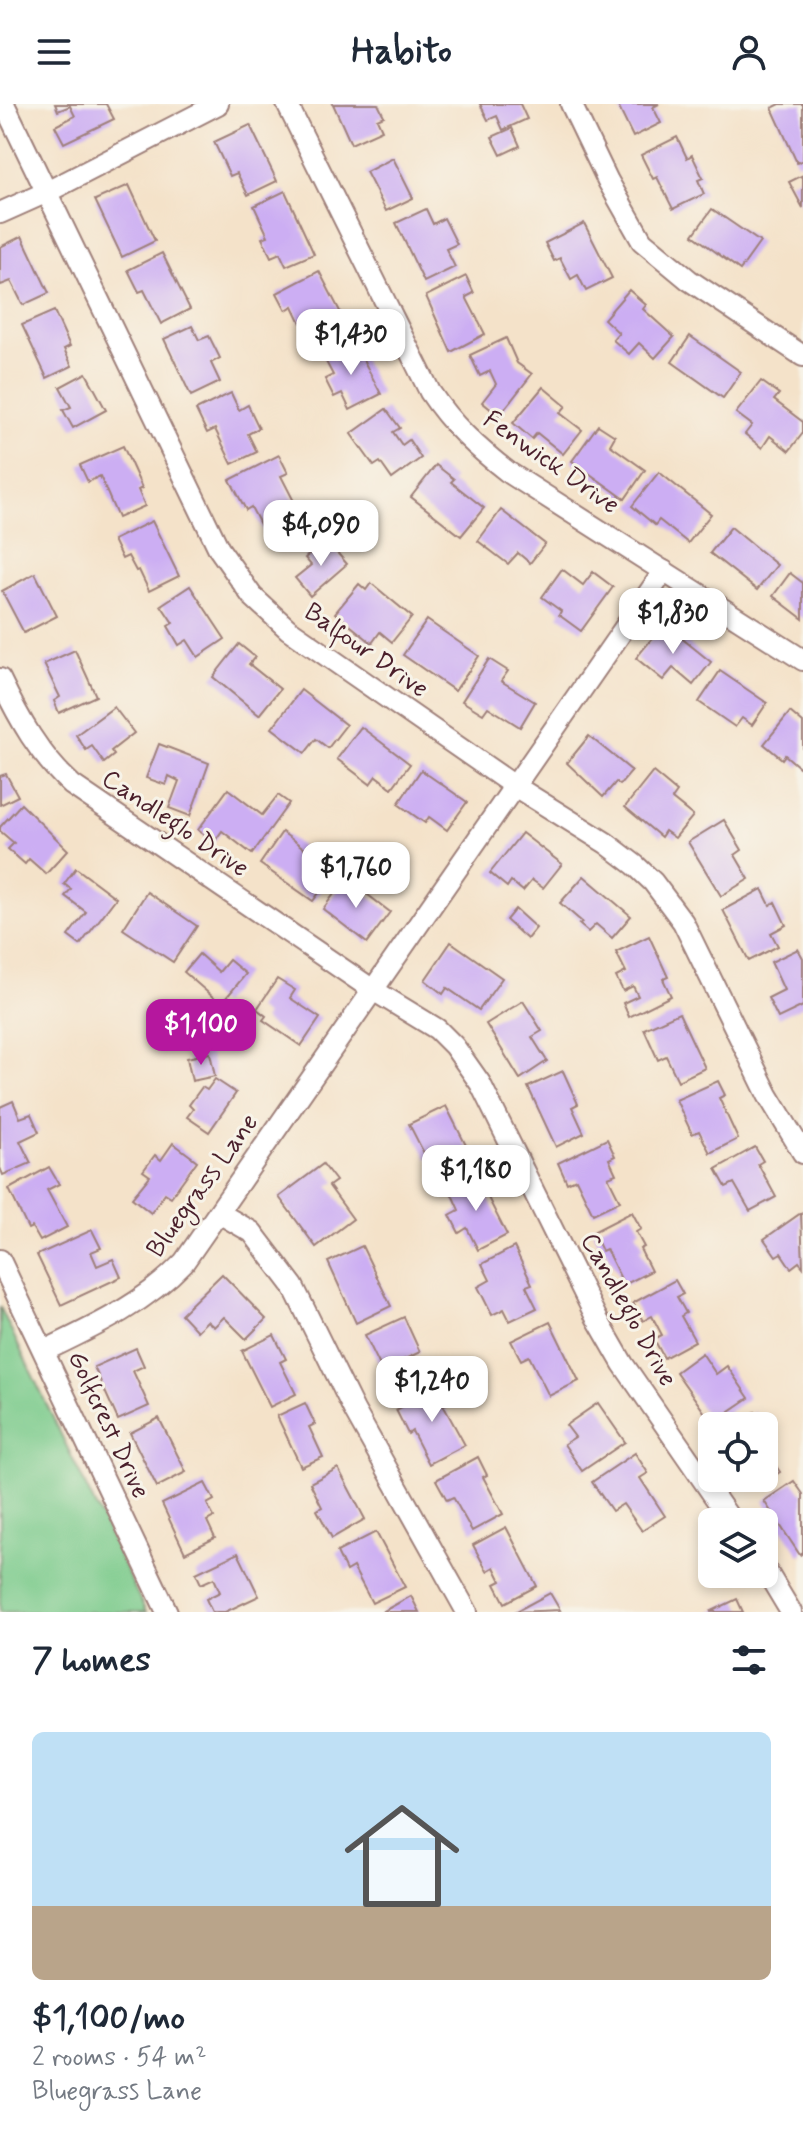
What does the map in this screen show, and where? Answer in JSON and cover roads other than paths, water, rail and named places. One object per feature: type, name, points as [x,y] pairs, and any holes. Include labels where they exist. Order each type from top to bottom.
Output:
[{"type":"street","name":"Balfour Drive","points":[[4,104],[219,549],[236,577],[260,605],[288,629],[513,785],[606,843],[635,865],[665,896],[683,922],[768,1095],[803,1153]]},
{"type":"street","points":[[0,213],[218,104]]},
{"type":"street","name":"Fenwick Drive","points":[[287,104],[416,367],[443,413],[480,450],[508,472],[803,660]]},
{"type":"street","points":[[571,104],[608,181],[642,241],[689,280],[803,356]]},
{"type":"street","name":"Bluegrass Lane","points":[[44,1351],[107,1321],[148,1296],[184,1262],[664,571]]},
{"type":"street","name":"Candleglo Drive","points":[[0,679],[34,742],[51,765],[72,785],[373,990],[437,1029],[454,1046],[480,1083],[596,1317],[623,1364],[722,1508]]},
{"type":"street","points":[[219,1213],[252,1232],[293,1286],[354,1410],[467,1612]]},
{"type":"street","name":"Golfcrest Drive","points":[[0,1260],[167,1612]]},
{"type":"street","points":[[777,1588],[791,1612]]}]
